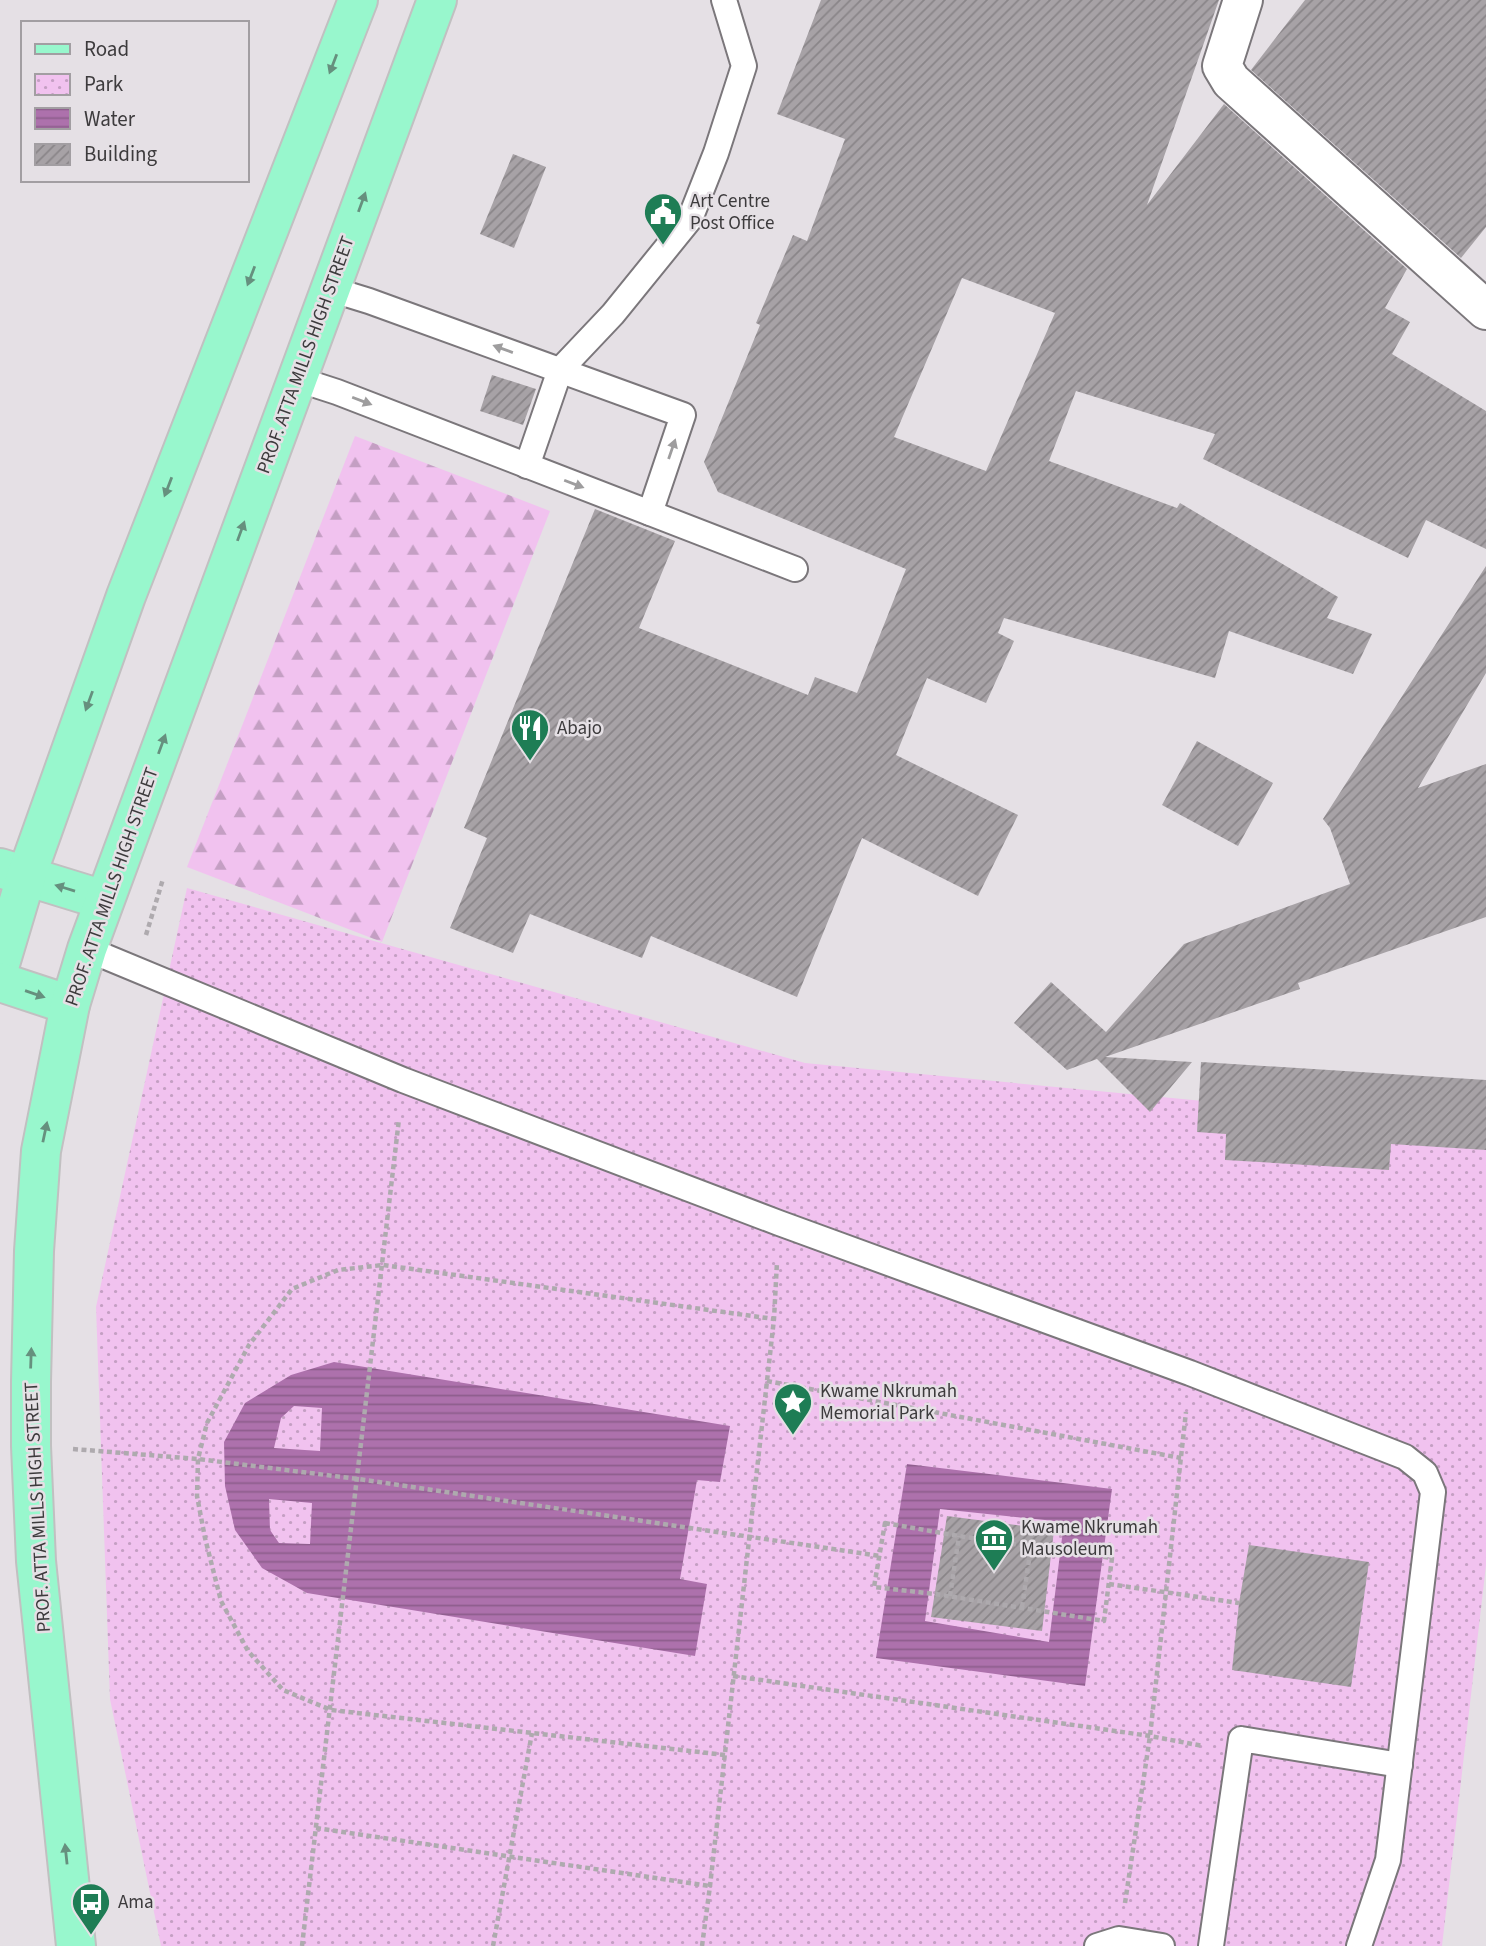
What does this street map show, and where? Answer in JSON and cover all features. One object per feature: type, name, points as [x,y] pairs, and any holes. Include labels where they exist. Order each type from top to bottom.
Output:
[{"type":"main road","points":[[0,964],[13,872],[125,596],[358,0]]},
{"type":"main road","name":"PROF. ATTA MILLS HIGH STREET","points":[[76,1946],[37,1574],[30,1447],[34,1251],[41,1151],[70,1006],[87,949],[437,0]]},
{"type":"main road","points":[[13,872],[104,900]]},
{"type":"main road","points":[[0,982],[70,1006]]},
{"type":"street","points":[[1243,0],[1222,66],[1231,81],[1486,310]]},
{"type":"lane","points":[[527,466],[560,370],[613,314],[690,219],[716,153],[744,66],[724,0]]},
{"type":"lane","points":[[330,289],[683,415],[650,513]]},
{"type":"lane","points":[[297,379],[337,392],[795,569]]},
{"type":"lane","points":[[87,949],[404,1080],[779,1223],[1190,1373],[1405,1457],[1426,1473],[1433,1492],[1388,1860],[1359,1946]]},
{"type":"lane","points":[[1211,1946],[1241,1739],[1399,1765]]},
{"type":"lane","points":[[1108,1942],[1162,1946]]},
{"type":"path","points":[[302,1946],[404,1080]]},
{"type":"path","points":[[702,1946],[774,1319],[779,1223]]},
{"type":"path","points":[[725,1755],[331,1710],[283,1690],[248,1651],[221,1601],[197,1496],[198,1459],[207,1423],[249,1345],[292,1289],[338,1270],[383,1265],[774,1319]]},
{"type":"path","points":[[1108,1942],[1150,1736],[1190,1373]]},
{"type":"path","points":[[767,1381],[1181,1458]]},
{"type":"path","points":[[30,1447],[222,1461],[880,1556]]},
{"type":"path","points":[[885,1523],[1112,1558],[1104,1621],[1045,1610],[874,1587],[880,1556],[885,1523]]},
{"type":"path","points":[[950,1597],[959,1536]]},
{"type":"path","points":[[1022,1607],[1031,1547]]},
{"type":"path","points":[[1109,1584],[1239,1603]]},
{"type":"path","points":[[733,1676],[1150,1736],[1239,1753]]},
{"type":"path","points":[[493,1946],[532,1733]]},
{"type":"path","points":[[316,1828],[710,1886]]},
{"type":"green space","points":[[355,436],[550,511],[382,942],[187,867]]},
{"type":"green space","name":"Kwame Nkrumah Memorial Park","points":[[187,888],[805,1063],[1486,1128],[1486,1565],[1442,1946],[161,1946],[110,1699],[96,1307]]},
{"type":"water","points":[[334,1362],[730,1426],[720,1482],[697,1480],[680,1579],[707,1584],[695,1656],[307,1593],[262,1568],[235,1530],[225,1486],[224,1442],[245,1403],[291,1375]],"holes":[[[294,1406],[322,1408],[320,1451],[274,1448],[281,1418]],[[269,1499],[312,1503],[310,1544],[279,1543],[270,1530]]]},
{"type":"water","points":[[907,1464],[1112,1489],[1085,1686],[876,1658]],"holes":[[[940,1509],[1064,1522],[1049,1642],[925,1621]]]},
{"type":"building","points":[[821,0],[1219,0],[1147,205],[1224,104],[1407,269],[1385,308],[1410,322],[1392,354],[1486,411],[1486,549],[1426,520],[1408,558],[1203,459],[1215,434],[1076,391],[1049,461],[1177,508],[1180,503],[1338,597],[1327,618],[1372,634],[1353,674],[1229,631],[1215,678],[1004,618],[998,633],[1014,641],[986,703],[927,678],[896,755],[1018,815],[978,896],[862,838],[797,997],[651,936],[642,958],[530,914],[513,953],[450,928],[487,838],[464,828],[595,509],[675,541],[639,628],[808,695],[815,677],[857,693],[906,569],[718,492],[704,462],[760,325],[756,323],[793,235],[807,241],[845,139],[777,114]],"holes":[[[962,278],[1055,313],[986,471],[894,437]]]},
{"type":"building","points":[[1305,0],[1486,0],[1486,227],[1461,258],[1251,70]]},
{"type":"building","points":[[513,154],[546,167],[514,248],[480,234]]},
{"type":"building","points":[[492,375],[536,389],[523,425],[480,411]]},
{"type":"building","points":[[1486,566],[1486,673],[1418,788],[1486,764],[1486,917],[1298,983],[1300,989],[1105,1057],[1192,1062],[1150,1112],[1097,1059],[1067,1070],[1014,1023],[1051,982],[1106,1032],[1184,944],[1350,884],[1330,828],[1323,819]]},
{"type":"building","points":[[1197,741],[1273,783],[1238,846],[1162,805]]},
{"type":"building","points":[[1201,1062],[1486,1080],[1486,1150],[1391,1144],[1389,1170],[1225,1160],[1226,1134],[1197,1132]]},
{"type":"building","name":"Kwame Nkrumah Mausoleum","points":[[947,1516],[1054,1530],[1042,1631],[931,1617]]},
{"type":"building","points":[[1249,1545],[1369,1562],[1351,1687],[1232,1670]]},
{"type":"place","name":"Art Centre Post Office","points":[[663,246]]},
{"type":"place","name":"Abajo","points":[[530,762]]},
{"type":"place","name":"Kwame Nkrumah Memorial Park","points":[[793,1436]]},
{"type":"place","name":"Kwame Nkrumah Mausoleum","points":[[994,1572]]},
{"type":"place","name":"Ama","points":[[91,1936]]}]
